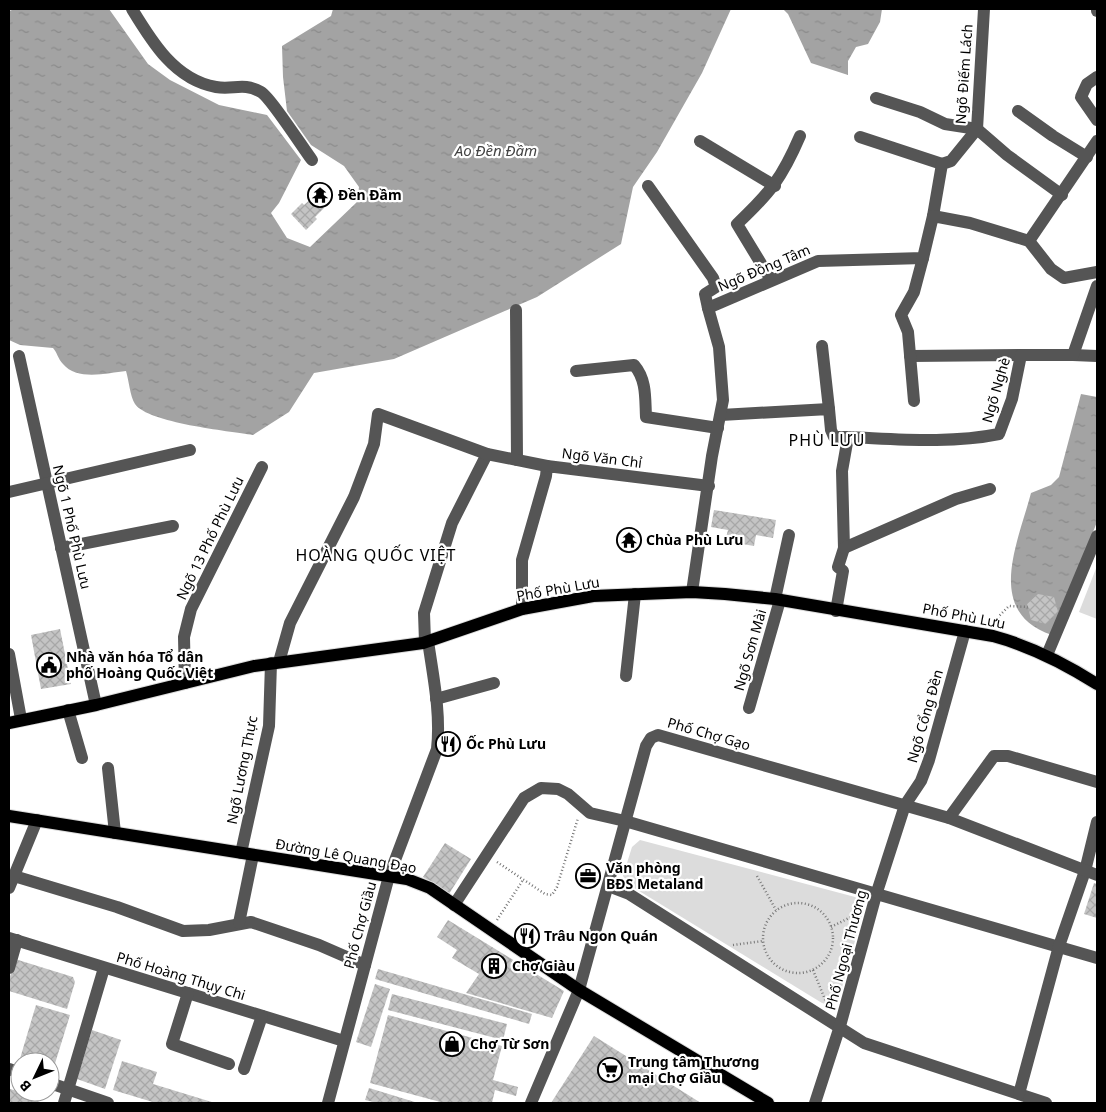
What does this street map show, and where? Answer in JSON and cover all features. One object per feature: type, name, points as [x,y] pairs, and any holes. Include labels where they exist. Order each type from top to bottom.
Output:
[{"type":"main road","name":"Phố Phù Lưu","points":[[15,721],[96,705],[275,662],[427,641],[522,609],[593,596],[692,592],[777,600],[993,636],[1018,642],[1047,655],[1097,684]]},
{"type":"main road","name":"Đường Lê Quang Đạo","points":[[9,816],[407,879],[430,888],[580,990],[768,1103]]},
{"type":"street","points":[[132,9],[145,32],[169,62],[191,79],[218,87],[246,85],[263,93],[312,160]]},
{"type":"street","name":"Ngõ Điếm Lách","points":[[942,164],[951,162],[977,128],[984,9]]},
{"type":"street","points":[[1097,77],[1087,84],[1081,97],[1097,120]]},
{"type":"street","points":[[876,98],[920,112],[945,124],[977,128],[1007,155],[1062,195]]},
{"type":"street","points":[[1018,111],[1053,136],[1093,151],[1029,241]]},
{"type":"street","points":[[771,280],[737,224],[775,186],[789,163],[800,136]]},
{"type":"street","points":[[860,137],[942,164],[934,216],[914,292],[901,315],[908,332],[914,401]]},
{"type":"street","points":[[700,142],[775,186]]},
{"type":"street","points":[[648,186],[713,278],[716,287],[705,294],[708,308]]},
{"type":"street","points":[[934,216],[970,223],[1029,241],[1052,269],[1064,278],[1097,272]]},
{"type":"street","name":"Ngõ Đồng Tâm","points":[[692,592],[712,456],[723,400],[721,362],[708,308],[818,261],[923,258]]},
{"type":"street","points":[[1073,355],[1097,286]]},
{"type":"street","points":[[516,310],[517,460]]},
{"type":"street","points":[[822,346],[831,430],[834,437],[848,437],[842,471],[844,548],[838,567],[843,571],[836,611]]},
{"type":"street","points":[[910,356],[1021,355]]},
{"type":"street","name":"Ngõ Nghè","points":[[848,437],[923,440],[980,438],[999,434],[1012,399],[1021,355],[1097,356]]},
{"type":"street","name":"Ngõ 1 Phố Phù Lưu","points":[[19,356],[96,705]]},
{"type":"street","points":[[576,371],[634,365],[645,387],[646,417],[718,428]]},
{"type":"street","points":[[721,414],[829,409]]},
{"type":"street","name":"Ngõ Lương Thực","points":[[239,923],[247,854],[268,726],[275,662],[290,623],[354,497],[374,444],[378,414],[487,454]]},
{"type":"street","points":[[9,492],[190,450]]},
{"type":"street","points":[[487,454],[547,466]]},
{"type":"street","name":"Phố Chợ Giầu","points":[[328,1103],[389,876],[437,749],[439,733],[436,699],[424,613],[452,524],[487,454]]},
{"type":"street","name":"Ngõ Văn Chỉ","points":[[522,609],[522,560],[546,476],[547,466],[709,486]]},
{"type":"street","name":"Ngõ 13 Phố Phù Lưu","points":[[185,683],[184,637],[191,609],[262,467]]},
{"type":"street","points":[[844,548],[956,499],[990,489]]},
{"type":"street","points":[[61,548],[173,526]]},
{"type":"street","name":"Ngõ Sơn Mài","points":[[749,708],[777,600],[789,535]]},
{"type":"street","points":[[1047,655],[1097,536]]},
{"type":"street","points":[[626,676],[635,594]]},
{"type":"street","name":"Ngõ Cổng Đền","points":[[906,805],[921,781],[929,760],[965,631]]},
{"type":"street","points":[[9,654],[15,721]]},
{"type":"street","points":[[436,699],[494,683]]},
{"type":"street","points":[[68,710],[82,758]]},
{"type":"street","name":"Phố Chợ Gạo","points":[[531,1103],[580,990],[646,746],[651,738],[658,735],[949,818],[1091,873]]},
{"type":"street","points":[[949,818],[994,756],[1008,756],[1097,782]]},
{"type":"street","points":[[108,768],[115,832]]},
{"type":"street","points":[[454,904],[514,810],[532,791],[541,788],[558,789],[568,794],[590,813],[625,821],[1097,958]]},
{"type":"street","name":"Phố Ngoại Thương","points":[[815,1103],[840,1026],[876,895],[906,805]]},
{"type":"street","points":[[9,888],[37,820]]},
{"type":"street","points":[[1020,1094],[1059,946],[1091,873],[1097,822]]},
{"type":"street","points":[[14,876],[117,907],[183,931],[209,930],[251,922],[305,940],[365,965]]},
{"type":"street","points":[[608,886],[629,894],[840,1026],[864,1043],[1046,1103]]},
{"type":"street","points":[[9,968],[13,939]]},
{"type":"street","name":"Phố Hoàng Thụy Chi","points":[[13,939],[344,1041]]},
{"type":"street","points":[[64,1103],[104,968]]},
{"type":"street","points":[[188,993],[172,1044],[229,1064]]},
{"type":"street","points":[[244,1068],[262,1016]]},
{"type":"street","points":[[60,1087],[108,1103]]},
{"type":"path","points":[[993,636],[999,616],[1009,606],[1028,608]]},
{"type":"path","points":[[493,860],[548,896],[554,892],[578,817]]},
{"type":"path","points":[[757,876],[776,910]]},
{"type":"path","points":[[491,930],[523,880]]},
{"type":"path","points":[[792,904],[809,904],[819,910],[831,927],[833,940],[830,952],[824,962],[813,970],[792,973],[781,969],[772,962],[763,941],[768,919],[776,910],[792,904]]},
{"type":"path","points":[[831,927],[862,912]]},
{"type":"path","points":[[733,945],[763,941]]},
{"type":"path","points":[[813,970],[826,1002]]},
{"type":"shaded area","points":[[1097,566],[1097,619],[1079,612]]},
{"type":"shaded area","points":[[640,840],[855,897],[860,901],[863,912],[839,998],[829,1005],[822,1003],[631,886],[623,876],[632,847]]},
{"type":"water","name":"Ao Đền Đầm","points":[[15,9],[109,9],[148,64],[170,80],[219,105],[267,115],[301,160],[279,203],[271,213],[287,238],[310,247],[357,202],[359,187],[344,166],[311,145],[287,111],[282,46],[331,16],[333,9],[731,9],[702,73],[657,152],[633,187],[621,244],[537,297],[394,359],[314,373],[289,412],[253,435],[190,425],[143,411],[133,401],[126,371],[93,375],[76,373],[63,364],[53,348],[20,345],[9,340],[9,11]]},
{"type":"water","points":[[783,9],[882,9],[880,22],[868,44],[856,47],[848,61],[848,75],[811,63],[788,14]]},
{"type":"water","points":[[1081,394],[1097,397],[1097,522],[1052,635],[1031,624],[1018,610],[1012,593],[1011,574],[1019,533],[1031,493],[1051,485],[1059,477]]},
{"type":"building","points":[[314,196],[324,208],[315,217],[317,219],[306,230],[291,214],[302,203],[304,205]]},
{"type":"building","points":[[714,510],[776,520],[773,538],[756,535],[754,546],[725,541],[728,530],[711,527]]},
{"type":"building","points":[[1038,594],[1054,597],[1058,612],[1046,624],[1031,620],[1027,604]]},
{"type":"building","points":[[60,629],[71,684],[41,689],[31,635]]},
{"type":"building","points":[[445,843],[471,859],[449,894],[423,877]]},
{"type":"building","points":[[1094,883],[1097,884],[1097,918],[1084,914]]},
{"type":"building","name":"Chợ Giàu","points":[[448,920],[564,991],[552,1018],[466,993],[479,974],[452,958],[457,950],[437,937]]},
{"type":"building","points":[[15,959],[73,977],[75,982],[67,1009],[9,991],[9,980]]},
{"type":"building","points":[[378,969],[532,1014],[529,1024],[375,979]]},
{"type":"building","points":[[375,984],[390,989],[371,1047],[356,1042]]},
{"type":"building","points":[[392,994],[507,1024],[503,1040],[388,1010]]},
{"type":"building","points":[[36,1005],[70,1015],[59,1052],[22,1052]]},
{"type":"building","points":[[388,1015],[502,1046],[493,1080],[518,1087],[516,1096],[495,1090],[492,1103],[444,1103],[370,1083]]},
{"type":"building","points":[[92,1030],[121,1040],[105,1089],[77,1079]]},
{"type":"building","name":"Trung tâm Thương mại Chợ Giầu","points":[[594,1036],[701,1103],[551,1103]]},
{"type":"building","points":[[122,1061],[157,1072],[153,1084],[215,1103],[156,1103],[113,1090]]},
{"type":"building","points":[[369,1088],[418,1103],[378,1103],[365,1100]]},
{"type":"building","points":[[10,1089],[10,1102],[39,1103],[9,1103]]},
{"type":"place","name":"Đền Đầm","points":[[320,195]]},
{"type":"place","name":"Chùa Phù Lưu","points":[[629,540]]},
{"type":"place","name":"Nhà văn hóa Tổ dân phố Hoàng Quốc Việt","points":[[49,665]]},
{"type":"place","name":"Ốc Phù Lưu","points":[[448,744]]},
{"type":"place","name":"Văn phòng BĐS Metaland","points":[[588,876]]},
{"type":"place","name":"Trâu Ngon Quán","points":[[527,936]]},
{"type":"place","name":"Chợ Giàu","points":[[494,966]]},
{"type":"place","name":"Chợ Từ Sơn","points":[[452,1044]]},
{"type":"place","name":"Trung tâm Thương mại Chợ Giầu","points":[[610,1070]]},
{"type":"district","name":"PHÙ LƯU","points":[[827,440]]},
{"type":"district","name":"HOÀNG QUỐC VIỆT","points":[[376,555]]}]
